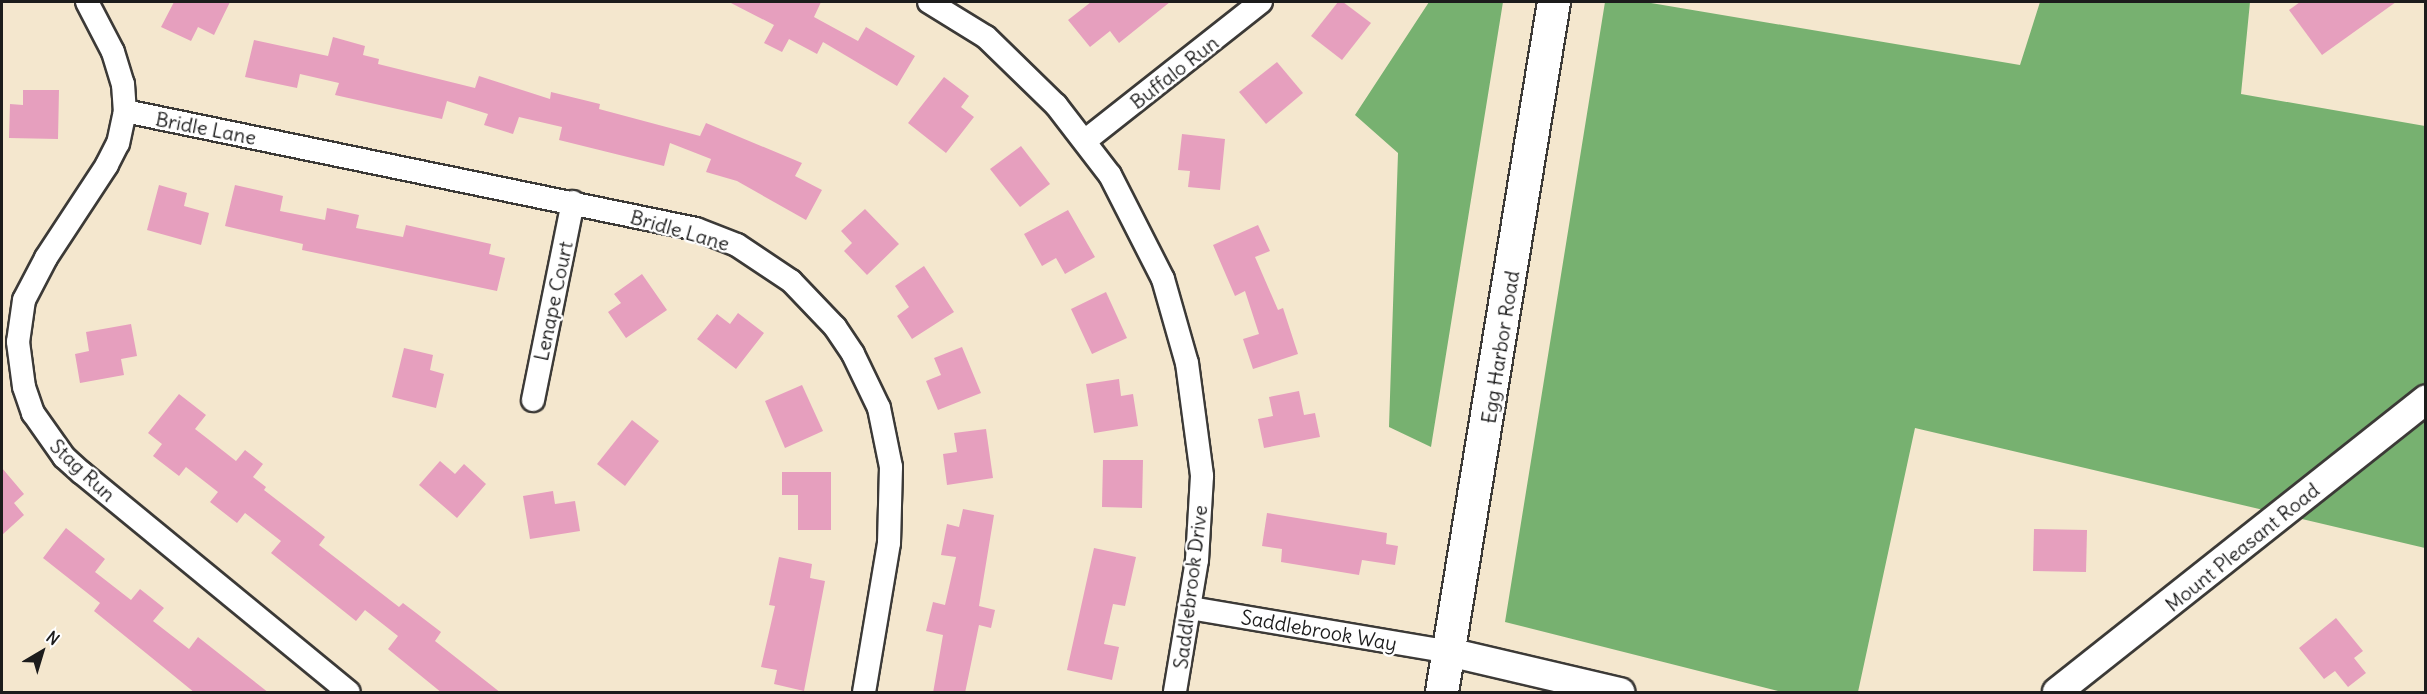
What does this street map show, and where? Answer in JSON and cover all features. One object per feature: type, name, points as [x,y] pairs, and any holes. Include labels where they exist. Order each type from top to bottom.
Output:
[{"type":"main road","name":"Egg Harbor Road","points":[[1442,693],[1554,2]]},
{"type":"street","name":"Stag Run","points":[[87,2],[113,52],[123,84],[125,111],[118,143],[107,165],[46,258],[24,300],[18,342],[24,387],[33,413],[58,449],[82,473],[349,693]]},
{"type":"street","name":"Saddlebrook Drive","points":[[929,2],[986,37],[1032,78],[1086,140],[1147,242],[1178,321],[1187,363],[1202,476],[1190,608],[1176,693]]},
{"type":"street","name":"Buffalo Run","points":[[1086,140],[1261,2]]},
{"type":"street","name":"Bridle Lane","points":[[125,111],[573,202],[696,230],[737,245],[791,281],[835,327],[853,354],[879,408],[891,467],[889,543],[864,693]]},
{"type":"street","name":"Lenape Court","points":[[533,400],[573,202]]},
{"type":"street","name":"Mount Pleasant Road","points":[[2057,693],[2426,400]]},
{"type":"street","name":"Saddlebrook Way","points":[[1190,608],[1449,652]]},
{"type":"street","points":[[1449,652],[1620,693]]},
{"type":"green space","points":[[1429,2],[1503,2],[1431,447],[1389,427],[1398,153],[1355,115]]},
{"type":"green space","points":[[1605,2],[1645,2],[2020,65],[2040,2],[2250,2],[2241,94],[2425,126],[2425,548],[1915,428],[1858,692],[1782,692],[1505,622]]},
{"type":"building","points":[[174,2],[230,2],[214,35],[198,27],[191,41],[161,27]]},
{"type":"building","points":[[729,2],[821,2],[814,17],[858,41],[866,27],[915,56],[897,86],[823,42],[817,54],[789,39],[782,52],[764,43],[774,25]]},
{"type":"building","points":[[1091,2],[1170,2],[1119,43],[1110,31],[1090,47],[1068,20]]},
{"type":"building","points":[[1338,2],[1343,2],[1371,23],[1342,60],[1311,36]]},
{"type":"building","points":[[2300,2],[2396,2],[2322,55],[2289,10]]},
{"type":"building","points":[[333,37],[365,46],[363,55],[379,59],[378,64],[475,88],[479,76],[550,99],[551,92],[600,104],[599,109],[700,136],[706,123],[802,163],[795,176],[822,190],[806,220],[737,181],[706,172],[711,159],[670,143],[664,166],[559,140],[562,127],[519,117],[513,134],[484,125],[488,114],[447,101],[442,119],[335,95],[339,83],[300,74],[297,88],[245,77],[254,40],[328,56]]},
{"type":"building","points":[[1277,62],[1303,93],[1266,124],[1239,92]]},
{"type":"building","points":[[944,77],[969,96],[961,107],[974,117],[946,153],[908,123]]},
{"type":"building","points":[[23,90],[59,90],[58,139],[9,138],[10,104],[23,105]]},
{"type":"building","points":[[1182,134],[1225,139],[1220,190],[1188,187],[1190,171],[1178,170]]},
{"type":"building","points":[[1021,146],[1050,184],[1020,207],[990,169]]},
{"type":"building","points":[[159,185],[187,193],[184,206],[209,213],[201,245],[147,230]]},
{"type":"building","points":[[235,185],[283,196],[280,211],[325,220],[327,208],[359,215],[356,228],[403,237],[406,225],[491,244],[489,254],[505,258],[497,291],[302,250],[303,244],[225,226]]},
{"type":"building","points":[[865,209],[899,244],[867,275],[844,251],[852,243],[841,231]]},
{"type":"building","points":[[1068,210],[1095,257],[1065,274],[1056,258],[1042,266],[1024,234]]},
{"type":"building","points":[[1258,225],[1270,251],[1255,257],[1278,310],[1283,308],[1298,354],[1253,369],[1243,339],[1259,334],[1245,291],[1235,296],[1213,245]]},
{"type":"building","points":[[924,266],[954,312],[912,339],[897,316],[909,307],[895,286]]},
{"type":"building","points":[[642,274],[667,310],[626,338],[608,312],[621,303],[614,294]]},
{"type":"building","points":[[1106,292],[1127,338],[1092,354],[1071,309]]},
{"type":"building","points":[[738,313],[764,333],[736,369],[697,339],[717,314],[730,324]]},
{"type":"building","points":[[131,324],[137,356],[121,359],[124,375],[80,383],[75,354],[89,351],[86,332]]},
{"type":"building","points":[[962,347],[981,393],[938,410],[926,381],[941,375],[934,358]]},
{"type":"building","points":[[404,348],[433,355],[430,370],[444,374],[436,408],[392,397]]},
{"type":"building","points":[[1119,379],[1121,396],[1133,394],[1138,426],[1094,433],[1086,384]]},
{"type":"building","points":[[802,385],[823,431],[785,448],[765,401]]},
{"type":"building","points":[[1299,391],[1304,415],[1315,413],[1320,437],[1264,448],[1258,419],[1273,416],[1269,397]]},
{"type":"building","points":[[179,394],[206,415],[195,429],[236,461],[245,450],[263,464],[253,477],[266,487],[264,490],[325,537],[319,545],[399,607],[403,603],[441,632],[435,641],[501,693],[442,693],[388,649],[398,636],[365,610],[356,621],[271,553],[281,541],[245,513],[237,523],[210,502],[218,492],[186,467],[179,476],[153,456],[162,444],[148,433]]},
{"type":"building","points":[[632,420],[659,441],[625,486],[597,464]]},
{"type":"building","points":[[986,429],[993,478],[947,485],[943,454],[957,452],[954,433]]},
{"type":"building","points":[[1103,460],[1143,460],[1142,508],[1102,507]]},
{"type":"building","points":[[440,461],[455,474],[464,464],[486,484],[457,518],[419,485]]},
{"type":"building","points":[[2,468],[24,494],[14,503],[24,515],[2,535]]},
{"type":"building","points":[[782,472],[831,472],[831,530],[798,530],[798,495],[782,495]]},
{"type":"building","points":[[553,491],[555,504],[575,501],[580,531],[530,539],[523,496]]},
{"type":"building","points":[[963,509],[994,515],[979,606],[995,610],[991,628],[979,625],[965,693],[933,693],[943,635],[926,631],[933,602],[945,605],[956,557],[941,555],[947,524],[959,527]]},
{"type":"building","points":[[1267,513],[1387,533],[1386,544],[1398,546],[1395,565],[1362,560],[1359,575],[1281,562],[1282,549],[1262,546]]},
{"type":"building","points":[[66,528],[105,559],[95,572],[131,600],[140,589],[164,608],[153,621],[189,649],[198,637],[269,693],[195,693],[94,611],[100,603],[43,558]]},
{"type":"building","points":[[2034,529],[2087,530],[2086,572],[2033,571]]},
{"type":"building","points":[[1094,548],[1136,557],[1125,606],[1113,604],[1104,644],[1119,647],[1112,680],[1067,670]]},
{"type":"building","points":[[779,557],[812,564],[810,578],[825,581],[804,691],[774,684],[777,670],[761,667],[775,606],[769,605]]},
{"type":"building","points":[[2336,618],[2363,651],[2354,658],[2366,673],[2348,687],[2335,671],[2324,679],[2299,648]]}]
